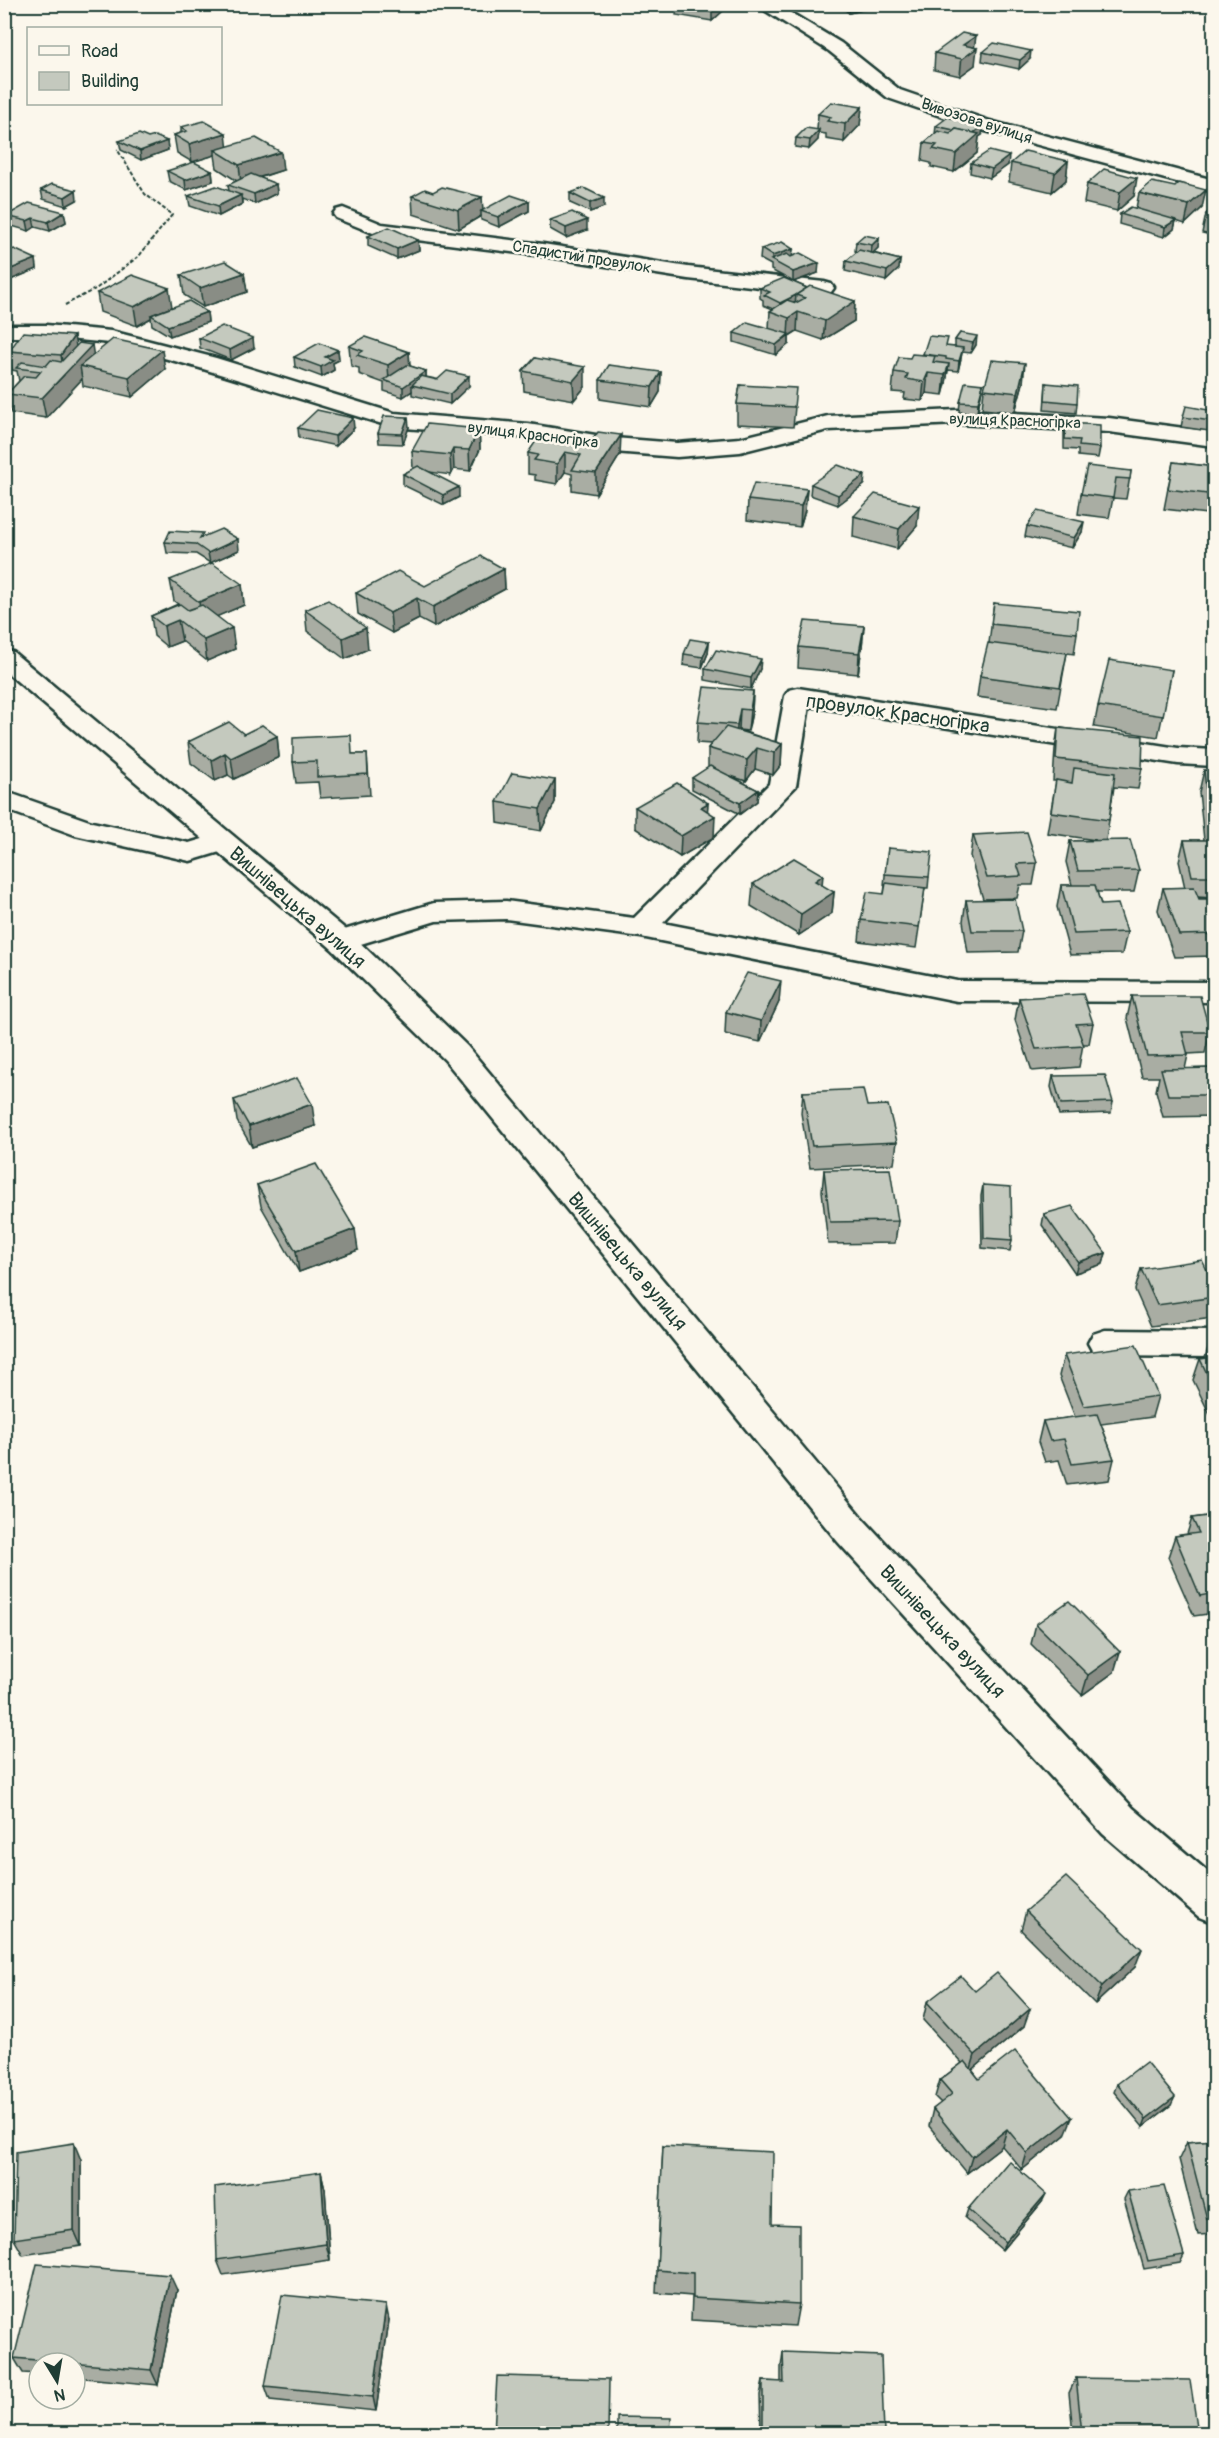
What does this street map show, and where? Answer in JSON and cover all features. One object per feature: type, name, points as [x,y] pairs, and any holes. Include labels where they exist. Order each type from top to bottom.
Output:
[{"type":"street","name":"Вивозова вулиця","points":[[763,4],[835,47],[894,93],[984,125],[1215,186]]},
{"type":"street","name":"Спадистий провулок","points":[[343,214],[378,229],[543,250],[688,273],[824,288]]},
{"type":"street","name":"вулиця Красногірка","points":[[9,331],[46,331],[111,336],[208,363],[392,420],[528,431],[614,445],[676,450],[729,446],[772,439],[828,423],[957,417],[1109,424],[1215,439]]},
{"type":"street","name":"Вишнівецька вулиця","points":[[4,657],[341,941],[456,1053],[851,1532],[1118,1821],[1215,1903]]},
{"type":"street","name":"провулок Красногірка","points":[[641,928],[782,786],[798,696],[1178,756],[1215,758]]},
{"type":"street","points":[[4,799],[85,829],[190,852],[223,842]]},
{"type":"street","points":[[341,941],[434,912],[507,910],[641,928],[957,991],[1215,992]]},
{"type":"street","points":[[1105,1343],[1215,1344]]},
{"type":"path","points":[[9,331],[97,288],[139,256],[172,215],[145,194],[117,149]]},
{"type":"building","points":[[679,4],[721,4],[712,12],[677,7]]},
{"type":"building","points":[[962,33],[976,36],[963,45],[977,48],[962,59],[935,53]]},
{"type":"building","points":[[994,43],[1031,51],[1020,60],[983,52]]},
{"type":"building","points":[[831,102],[862,107],[845,124],[827,121],[831,117],[818,114]]},
{"type":"building","points":[[948,117],[983,126],[973,133],[936,126]]},
{"type":"building","points":[[204,121],[226,133],[189,144],[174,135],[187,131],[181,127]]},
{"type":"building","points":[[806,128],[819,130],[810,140],[796,138]]},
{"type":"building","points":[[956,129],[979,134],[956,154],[933,149],[937,145],[924,143],[938,131],[950,134]]},
{"type":"building","points":[[139,134],[148,138],[155,136],[167,141],[140,151],[119,141]]},
{"type":"building","points":[[256,138],[281,152],[239,165],[215,150]]},
{"type":"building","points":[[989,151],[1009,156],[992,169],[971,163]]},
{"type":"building","points":[[1025,151],[1068,161],[1055,173],[1011,163]]},
{"type":"building","points":[[194,162],[212,171],[185,180],[167,171]]},
{"type":"building","points":[[1104,169],[1137,178],[1120,192],[1087,184]]},
{"type":"building","points":[[251,174],[276,184],[254,194],[228,185]]},
{"type":"building","points":[[1152,182],[1175,187],[1179,183],[1206,190],[1189,205],[1139,193]]},
{"type":"building","points":[[52,184],[76,190],[65,197],[41,190]]},
{"type":"building","points":[[216,186],[241,195],[218,206],[188,196]]},
{"type":"building","points":[[442,187],[482,197],[458,210],[412,196],[425,189],[433,192]]},
{"type":"building","points":[[584,188],[604,198],[590,203],[570,193]]},
{"type":"building","points":[[511,195],[529,201],[498,217],[481,211]]},
{"type":"building","points":[[29,203],[64,212],[48,222],[33,218],[27,221],[6,216]]},
{"type":"building","points":[[1215,206],[1215,216],[1206,214]]},
{"type":"building","points":[[1131,207],[1176,220],[1165,227],[1120,214]]},
{"type":"building","points":[[572,212],[587,220],[566,228],[550,220]]},
{"type":"building","points":[[389,227],[418,240],[397,249],[368,236]]},
{"type":"building","points":[[864,235],[879,238],[872,245],[856,242]]},
{"type":"building","points":[[782,242],[793,249],[772,256],[761,249]]},
{"type":"building","points":[[14,249],[36,259],[4,271],[4,253]]},
{"type":"building","points":[[859,250],[900,260],[887,271],[846,261]]},
{"type":"building","points":[[800,253],[819,263],[793,272],[771,260],[787,254],[791,257]]},
{"type":"building","points":[[225,261],[244,273],[200,288],[181,275]]},
{"type":"building","points":[[132,275],[169,288],[134,307],[97,293]]},
{"type":"building","points":[[784,278],[807,288],[780,303],[764,295],[770,292],[760,288]]},
{"type":"building","points":[[810,286],[855,301],[825,321],[798,312],[789,318],[770,311],[787,300],[796,303],[805,298],[796,295]]},
{"type":"building","points":[[189,301],[207,312],[168,326],[151,315]]},
{"type":"building","points":[[747,322],[789,334],[776,345],[734,333]]},
{"type":"building","points":[[222,326],[253,338],[230,350],[199,338]]},
{"type":"building","points":[[23,332],[74,336],[61,355],[9,351]]},
{"type":"building","points":[[960,333],[977,336],[973,343],[955,340]]},
{"type":"building","points":[[929,336],[948,338],[946,346],[963,348],[959,361],[923,354]]},
{"type":"building","points":[[365,337],[409,352],[388,365],[357,355],[363,351],[349,346]]},
{"type":"building","points":[[113,339],[162,350],[129,377],[80,366]]},
{"type":"building","points":[[79,343],[92,345],[42,398],[7,394],[24,376],[36,377],[41,371],[16,368],[22,362],[46,366],[51,360],[61,362]]},
{"type":"building","points":[[319,343],[338,350],[325,357],[333,360],[321,367],[294,357]]},
{"type":"building","points":[[912,354],[935,356],[933,362],[949,364],[945,375],[928,373],[924,382],[906,379],[908,374],[894,372],[899,357],[910,358]]},
{"type":"building","points":[[535,358],[585,367],[573,381],[523,371]]},
{"type":"building","points":[[992,360],[1025,363],[1018,393],[984,389]]},
{"type":"building","points":[[407,365],[426,371],[403,387],[384,380]]},
{"type":"building","points":[[609,365],[661,372],[652,387],[600,380]]},
{"type":"building","points":[[447,371],[469,376],[450,394],[412,385],[421,376],[437,380]]},
{"type":"building","points":[[965,382],[983,384],[978,403],[960,402]]},
{"type":"building","points":[[1046,383],[1078,386],[1077,403],[1045,400]]},
{"type":"building","points":[[740,385],[796,388],[794,407],[737,404]]},
{"type":"building","points":[[1186,406],[1214,411],[1211,421],[1183,417]]},
{"type":"building","points":[[317,410],[353,418],[335,436],[298,428]]},
{"type":"building","points":[[384,416],[408,417],[402,434],[378,433]]},
{"type":"building","points":[[1066,423],[1100,425],[1100,448],[1079,446],[1080,440],[1065,439]]},
{"type":"building","points":[[427,424],[479,429],[469,450],[453,449],[450,455],[412,451]]},
{"type":"building","points":[[598,432],[621,435],[596,473],[572,470],[581,455],[565,452],[557,464],[534,460],[538,455],[528,453],[538,438],[588,446]]},
{"type":"building","points":[[1173,462],[1215,467],[1215,495],[1168,489]]},
{"type":"building","points":[[838,465],[865,475],[838,495],[811,484]]},
{"type":"building","points":[[418,466],[459,487],[443,495],[403,474]]},
{"type":"building","points":[[1087,466],[1131,471],[1130,479],[1116,478],[1113,498],[1081,494]]},
{"type":"building","points":[[754,483],[807,489],[801,506],[748,500]]},
{"type":"building","points":[[875,494],[919,506],[899,529],[854,516]]},
{"type":"building","points":[[1037,511],[1084,522],[1074,538],[1027,526]]},
{"type":"building","points":[[221,529],[238,539],[208,553],[195,544],[165,542],[170,531],[203,533],[200,538]]},
{"type":"building","points":[[481,556],[504,569],[433,607],[417,598],[390,613],[356,593],[398,571],[425,586]]},
{"type":"building","points":[[212,563],[242,584],[199,602],[170,580]]},
{"type":"building","points":[[328,600],[366,628],[343,638],[305,610]]},
{"type":"building","points":[[994,603],[1079,611],[1077,633],[991,624]]},
{"type":"building","points":[[180,604],[188,610],[202,605],[232,628],[204,640],[178,620],[164,626],[151,616]]},
{"type":"building","points":[[805,621],[864,626],[859,653],[799,647]]},
{"type":"building","points":[[690,639],[709,642],[703,657],[684,654]]},
{"type":"building","points":[[988,643],[1067,653],[1060,687],[980,676]]},
{"type":"building","points":[[716,650],[761,659],[751,678],[705,669]]},
{"type":"building","points":[[1109,660],[1172,670],[1163,716],[1098,706]]},
{"type":"building","points":[[704,687],[753,691],[750,710],[740,709],[737,725],[698,722]]},
{"type":"building","points":[[229,722],[244,734],[262,725],[277,736],[231,758],[225,753],[212,760],[188,742]]},
{"type":"building","points":[[726,727],[782,744],[774,753],[757,748],[747,760],[708,748]]},
{"type":"building","points":[[1058,728],[1143,736],[1142,768],[1056,759]]},
{"type":"building","points":[[351,735],[352,754],[367,754],[368,774],[317,777],[317,761],[293,762],[293,738]]},
{"type":"building","points":[[710,766],[758,790],[740,803],[692,778]]},
{"type":"building","points":[[1074,768],[1115,773],[1109,820],[1051,812],[1056,780],[1072,783]]},
{"type":"building","points":[[1204,770],[1215,771],[1215,819],[1209,819]]},
{"type":"building","points":[[512,773],[555,780],[540,809],[497,802]]},
{"type":"building","points":[[677,783],[708,803],[701,807],[715,816],[681,836],[635,807]]},
{"type":"building","points":[[1027,832],[1037,863],[1017,864],[1021,876],[987,878],[973,835]]},
{"type":"building","points":[[1130,840],[1139,870],[1078,871],[1070,841]]},
{"type":"building","points":[[1184,840],[1215,840],[1215,876],[1192,876]]},
{"type":"building","points":[[888,848],[932,852],[929,877],[885,874]]},
{"type":"building","points":[[794,858],[823,875],[815,881],[834,892],[801,914],[753,884]]},
{"type":"building","points":[[886,883],[925,888],[919,927],[861,920],[867,892],[884,894]]},
{"type":"building","points":[[1061,885],[1095,885],[1101,905],[1118,904],[1127,932],[1074,934]]},
{"type":"building","points":[[1194,887],[1199,899],[1215,899],[1215,934],[1179,935],[1163,888]]},
{"type":"building","points":[[1015,899],[1022,931],[972,931],[966,900]]},
{"type":"building","points":[[747,973],[781,981],[761,1021],[726,1012]]},
{"type":"building","points":[[1083,994],[1093,1023],[1076,1024],[1084,1046],[1036,1049],[1019,998]]},
{"type":"building","points":[[1132,996],[1200,996],[1210,1032],[1182,1032],[1188,1055],[1147,1056]]},
{"type":"building","points":[[1215,1068],[1215,1095],[1168,1095],[1161,1069]]},
{"type":"building","points":[[1105,1075],[1113,1102],[1061,1104],[1053,1076]]},
{"type":"building","points":[[297,1078],[312,1104],[249,1126],[234,1100]]},
{"type":"building","points":[[863,1089],[867,1106],[888,1105],[897,1142],[812,1146],[803,1092]]},
{"type":"building","points":[[316,1164],[355,1229],[296,1251],[257,1185]]},
{"type":"building","points":[[890,1169],[898,1221],[830,1222],[824,1170]]},
{"type":"building","points":[[983,1185],[1011,1187],[1012,1240],[984,1238]]},
{"type":"building","points":[[1072,1206],[1106,1253],[1078,1262],[1044,1214]]},
{"type":"building","points":[[1202,1260],[1215,1286],[1215,1297],[1157,1305],[1141,1269]]},
{"type":"building","points":[[1215,1343],[1215,1355],[1209,1344]]},
{"type":"building","points":[[1136,1345],[1158,1396],[1084,1406],[1064,1355]]},
{"type":"building","points":[[1215,1357],[1215,1390],[1200,1359]]},
{"type":"building","points":[[1097,1414],[1114,1459],[1072,1464],[1064,1439],[1050,1441],[1043,1421]]},
{"type":"building","points":[[1215,1515],[1215,1593],[1200,1596],[1175,1536],[1199,1533],[1192,1518]]},
{"type":"building","points":[[1069,1601],[1120,1652],[1088,1675],[1036,1624]]},
{"type":"building","points":[[1066,1877],[1142,1949],[1102,1986],[1026,1911]]},
{"type":"building","points":[[997,1973],[1030,2009],[975,2055],[927,2002],[961,1976],[975,1991]]},
{"type":"building","points":[[1015,2051],[1072,2118],[1027,2153],[1007,2129],[972,2157],[933,2109],[952,2094],[940,2080],[965,2061],[979,2079]]},
{"type":"building","points":[[1146,2062],[1175,2097],[1146,2119],[1117,2084]]},
{"type":"building","points":[[1215,2140],[1215,2218],[1207,2219],[1187,2142]]},
{"type":"building","points":[[74,2143],[74,2230],[14,2239],[16,2152]]},
{"type":"building","points":[[663,2146],[773,2152],[772,2224],[799,2225],[799,2304],[693,2298],[693,2273],[657,2270]]},
{"type":"building","points":[[1009,2161],[1046,2194],[1005,2242],[968,2209]]},
{"type":"building","points":[[321,2172],[326,2244],[217,2260],[215,2187]]},
{"type":"building","points":[[1164,2186],[1184,2255],[1148,2261],[1128,2191]]},
{"type":"building","points":[[37,2264],[170,2275],[151,2370],[87,2364],[87,2351],[27,2351],[27,2359],[14,2358]]},
{"type":"building","points":[[282,2295],[386,2305],[373,2397],[265,2386]]},
{"type":"building","points":[[783,2352],[881,2356],[884,2433],[763,2433],[763,2381],[784,2382]]},
{"type":"building","points":[[497,2376],[609,2379],[608,2433],[494,2433]]},
{"type":"building","points":[[1076,2378],[1190,2380],[1198,2433],[1082,2433]]},
{"type":"building","points":[[617,2417],[671,2418],[670,2433],[617,2433]]}]
